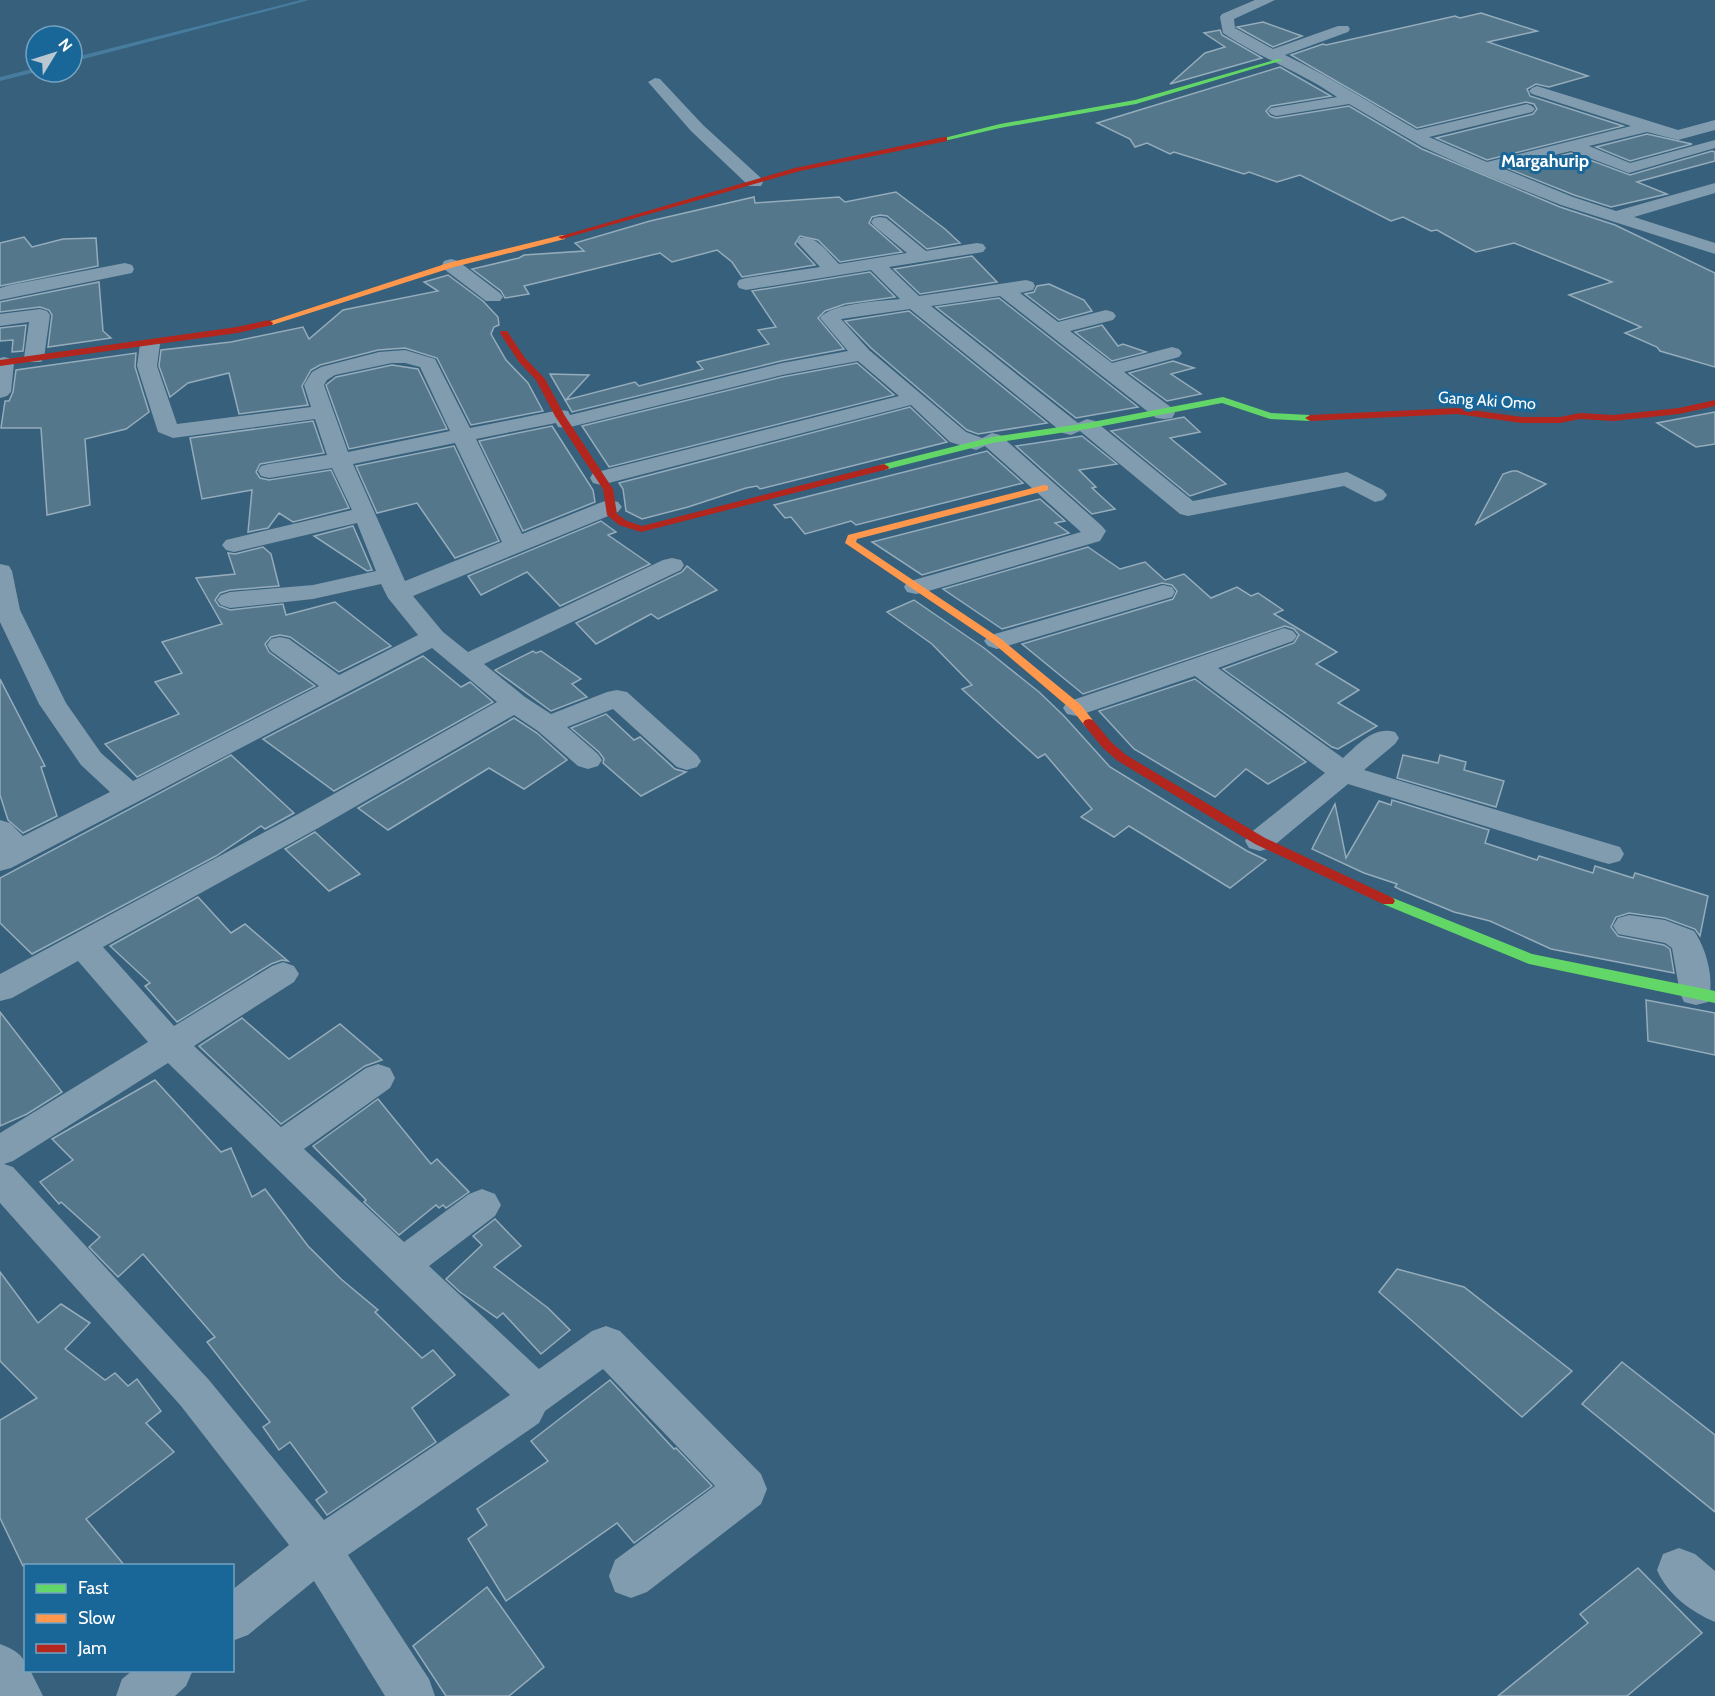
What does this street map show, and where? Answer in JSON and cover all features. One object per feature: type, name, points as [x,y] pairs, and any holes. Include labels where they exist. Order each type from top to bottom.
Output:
[{"type":"street","points":[[1268,0],[1227,17],[1228,30],[1276,58],[1317,76],[1414,136],[1484,168],[1567,201],[1715,249]]},
{"type":"street","points":[[0,392],[2,363],[150,344],[237,330],[288,318],[451,265],[610,225],[754,182],[854,156],[1000,126],[1136,102],[1276,58],[1343,29]]},
{"type":"street","points":[[655,82],[697,128],[754,182]]},
{"type":"street","points":[[1537,91],[1552,98],[1613,113],[1647,127],[1678,135],[1715,125]]},
{"type":"street","points":[[1276,111],[1351,99]]},
{"type":"street","points":[[1414,136],[1527,109]]},
{"type":"street","points":[[1484,168],[1647,127]]},
{"type":"street","points":[[1573,146],[1629,168],[1715,144]]},
{"type":"street","points":[[1616,217],[1715,188]]},
{"type":"street","points":[[880,222],[921,256]]},
{"type":"street","points":[[806,242],[834,270]]},
{"type":"street","points":[[746,284],[977,248]]},
{"type":"street","points":[[874,263],[914,302],[1188,509],[1347,479],[1375,495]]},
{"type":"street","points":[[451,265],[493,297]]},
{"type":"street","points":[[0,294],[125,269]]},
{"type":"street","points":[[916,587],[1092,536],[1094,531],[1044,488],[984,442],[958,436],[948,429],[862,354],[830,318],[831,315],[1026,286]]},
{"type":"street","points":[[1003,290],[1164,413]]},
{"type":"street","points":[[0,320],[40,315],[34,358]]},
{"type":"street","points":[[1055,329],[1106,316]]},
{"type":"street","points":[[504,333],[522,360],[540,379],[608,489],[612,515],[623,524],[634,528],[651,528],[816,482],[984,442],[1164,413]]},
{"type":"street","points":[[150,344],[147,366],[166,428],[173,431],[323,412]]},
{"type":"street","points":[[1109,370],[1172,353]]},
{"type":"street","points":[[269,471],[563,419],[782,369],[862,354]]},
{"type":"street","points":[[515,545],[428,363],[410,356],[348,366],[327,371],[319,376],[314,385],[340,460],[393,584],[434,637],[515,703],[548,725],[588,760]]},
{"type":"street","points":[[601,478],[915,398]]},
{"type":"street","name":"Gang Aki Omo","points":[[1164,413],[1223,400],[1270,416],[1299,418],[1457,411],[1531,420],[1560,420],[1580,416],[1630,416],[1679,411],[1715,403]]},
{"type":"street","points":[[1044,488],[852,537],[849,540],[850,543],[997,641],[1077,708],[1107,745],[1122,758],[1260,841],[1388,901],[1529,959],[1705,995],[1691,949],[1685,940],[1674,934],[1629,926]]},
{"type":"street","points":[[230,600],[393,584],[515,545],[610,507]]},
{"type":"street","points":[[234,545],[365,514]]},
{"type":"street","points":[[467,662],[672,565]]},
{"type":"street","points":[[0,571],[7,610],[53,704],[91,759],[130,794]]},
{"type":"street","points":[[997,641],[1163,592]]},
{"type":"street","points":[[1077,708],[1284,636]]},
{"type":"street","points":[[6,847],[130,794],[434,637]]},
{"type":"street","points":[[280,645],[338,687]]},
{"type":"street","points":[[1198,666],[1344,773],[1609,854]]},
{"type":"street","points":[[548,725],[617,698],[687,760]]},
{"type":"street","points":[[0,989],[515,703]]},
{"type":"street","points":[[1260,841],[1385,738]]},
{"type":"street","points":[[82,945],[171,1045],[530,1387],[531,1398]]},
{"type":"street","points":[[0,1151],[283,974]]},
{"type":"street","points":[[279,1148],[378,1078]]},
{"type":"street","points":[[0,1178],[195,1393],[319,1549],[412,1696]]},
{"type":"street","points":[[402,1265],[482,1205]]},
{"type":"street","points":[[234,1617],[319,1549],[524,1409],[531,1398],[606,1344],[746,1489],[632,1576]]},
{"type":"street","points":[[1679,1570],[1715,1600]]},
{"type":"street","points":[[0,1667],[20,1696]]},
{"type":"street","points":[[139,1696],[169,1672]]},
{"type":"building","points":[[1481,13],[1537,31],[1488,42],[1588,76],[1549,87],[1536,84],[1527,89],[1530,96],[1623,126],[1487,160],[1436,138],[1533,114],[1537,109],[1534,104],[1526,102],[1417,128],[1291,55],[1323,44],[1455,16],[1460,18]]},
{"type":"building","points":[[1263,22],[1302,36],[1273,47],[1237,27]]},
{"type":"building","points":[[1220,30],[1222,35],[1262,58],[1170,84],[1205,53],[1225,47],[1204,33]]},
{"type":"building","points":[[1280,67],[1331,96],[1271,106],[1266,111],[1270,116],[1276,118],[1349,106],[1422,149],[1560,207],[1615,225],[1715,273],[1715,367],[1660,351],[1657,347],[1625,333],[1641,327],[1569,295],[1612,282],[1514,243],[1476,252],[1437,230],[1431,231],[1403,217],[1391,221],[1300,175],[1277,182],[1174,152],[1170,154],[1147,143],[1135,147],[1130,139],[1097,123]]},
{"type":"building","points":[[1647,134],[1692,144],[1630,161],[1596,147]]},
{"type":"building","points":[[1715,152],[1715,161],[1637,182],[1667,194],[1611,207],[1509,169],[1571,153],[1630,175]]},
{"type":"building","points":[[896,192],[960,243],[927,249],[887,216],[880,215],[872,217],[869,223],[902,252],[840,262],[818,240],[800,236],[795,244],[815,265],[742,277],[732,262],[717,250],[672,262],[660,253],[524,286],[529,294],[505,298],[501,291],[472,269],[524,255],[584,251],[575,243],[650,221],[754,197],[755,203],[839,197],[845,202]]},
{"type":"building","points":[[24,237],[32,247],[63,239],[96,238],[98,266],[0,286],[0,243]]},
{"type":"building","points":[[972,256],[997,282],[920,294],[894,269]]},
{"type":"building","points":[[870,272],[895,297],[845,304],[825,311],[818,318],[844,349],[781,361],[572,412],[550,374],[589,375],[566,400],[635,382],[639,386],[703,369],[697,362],[769,344],[758,330],[776,327],[752,291]]},
{"type":"building","points":[[448,275],[483,301],[498,317],[499,325],[494,327],[491,334],[506,360],[528,383],[543,411],[471,425],[437,358],[405,348],[378,350],[320,365],[311,370],[302,386],[308,405],[239,414],[229,373],[188,383],[170,397],[159,366],[161,350],[231,342],[303,327],[309,339],[343,310],[438,291],[424,282]]},
{"type":"building","points":[[99,282],[103,331],[111,338],[48,347],[52,315],[49,310],[40,307],[0,312],[0,302]]},
{"type":"building","points":[[1049,284],[1084,300],[1092,311],[1059,320],[1025,294],[1034,292],[1037,286]]},
{"type":"building","points":[[999,298],[1138,407],[1076,418],[936,307]]},
{"type":"building","points":[[909,311],[1047,423],[978,434],[967,430],[871,348],[845,321]]},
{"type":"building","points":[[26,325],[23,351],[12,352],[13,340],[0,341],[0,328]]},
{"type":"building","points":[[1102,325],[1118,346],[1123,344],[1146,352],[1112,361],[1075,332]]},
{"type":"building","points":[[136,353],[135,367],[149,412],[126,429],[85,439],[90,505],[47,515],[41,428],[1,428],[5,401],[9,401],[13,392],[16,370]]},
{"type":"building","points":[[1173,361],[1194,368],[1171,374],[1201,394],[1167,401],[1129,373]]},
{"type":"building","points":[[857,363],[894,395],[609,467],[582,426],[782,377]]},
{"type":"building","points":[[392,365],[418,369],[447,429],[349,449],[326,385],[336,377]]},
{"type":"building","points":[[910,407],[947,442],[760,489],[757,486],[746,488],[642,519],[626,511],[623,489],[619,483]]},
{"type":"building","points":[[1715,412],[1715,444],[1696,447],[1657,423]]},
{"type":"building","points":[[1184,417],[1200,432],[1170,438],[1226,484],[1190,496],[1111,431]]},
{"type":"building","points":[[313,421],[324,453],[260,464],[256,472],[260,478],[269,480],[331,470],[349,508],[293,522],[279,513],[268,528],[248,532],[252,490],[202,499],[190,438]]},
{"type":"building","points":[[552,426],[593,490],[595,502],[523,531],[479,441]]},
{"type":"building","points":[[1082,436],[1117,464],[1079,470],[1096,487],[1092,488],[1115,509],[1092,514],[1016,446]]},
{"type":"building","points":[[454,446],[499,541],[455,558],[417,503],[377,513],[356,466]]},
{"type":"building","points":[[987,451],[1023,483],[856,525],[851,521],[805,534],[791,517],[785,518],[774,505]]},
{"type":"building","points":[[1512,471],[1546,484],[1476,524],[1503,474]]},
{"type":"building","points":[[1040,499],[1065,521],[1055,523],[1069,533],[922,575],[872,542]]},
{"type":"building","points":[[601,521],[616,532],[608,535],[650,564],[560,606],[527,572],[481,595],[468,576]]},
{"type":"building","points":[[353,526],[372,570],[367,571],[314,536]]},
{"type":"building","points":[[263,547],[271,554],[279,586],[230,590],[220,593],[215,600],[219,606],[230,610],[283,604],[286,615],[335,602],[391,646],[339,672],[290,637],[280,635],[271,637],[265,644],[269,652],[315,686],[137,777],[105,744],[179,714],[155,682],[182,673],[162,642],[222,624],[196,578],[235,574],[228,553],[235,554]]},
{"type":"building","points":[[1088,547],[1120,569],[1145,562],[1165,580],[1184,574],[1211,598],[1237,587],[1251,596],[1258,593],[1283,610],[1274,614],[1337,652],[1316,664],[1359,690],[1338,703],[1377,726],[1338,749],[1332,747],[1223,669],[1294,643],[1299,635],[1294,629],[1285,626],[1083,694],[1022,644],[1173,599],[1177,591],[1172,585],[1162,583],[1002,629],[943,589]]},
{"type":"building","points":[[687,566],[717,590],[658,619],[651,614],[596,644],[576,623],[682,572]]},
{"type":"building","points":[[914,600],[984,648],[1039,692],[1110,767],[1247,851],[1266,860],[1230,888],[1129,826],[1114,837],[1081,817],[1092,809],[1045,754],[1038,758],[962,689],[972,685],[932,644],[887,612]]},
{"type":"building","points":[[533,651],[536,653],[541,651],[581,679],[572,684],[587,697],[551,711],[495,670]]},
{"type":"building","points":[[423,656],[461,687],[470,682],[493,702],[334,791],[263,739]]},
{"type":"building","points":[[0,679],[45,766],[41,767],[57,816],[23,833],[8,820],[0,795]]},
{"type":"building","points":[[1195,679],[1306,762],[1268,784],[1246,769],[1215,797],[1134,749],[1099,711]]},
{"type":"building","points":[[606,714],[634,740],[640,737],[675,769],[686,772],[641,796],[603,763],[604,759],[599,752],[571,728]]},
{"type":"building","points":[[514,718],[537,733],[567,760],[524,789],[489,768],[388,830],[358,808]]},
{"type":"building","points":[[231,755],[294,813],[265,829],[261,826],[216,856],[32,954],[0,923],[0,878]]},
{"type":"building","points":[[1403,755],[1438,763],[1440,755],[1466,762],[1464,770],[1504,781],[1496,807],[1397,778]]},
{"type":"building","points":[[1392,800],[1489,830],[1485,843],[1537,860],[1539,856],[1593,873],[1595,866],[1633,878],[1635,873],[1708,896],[1700,936],[1695,929],[1665,918],[1629,913],[1616,917],[1611,927],[1618,936],[1664,945],[1670,949],[1674,973],[1551,949],[1490,921],[1454,912],[1401,890],[1395,887],[1397,884],[1364,873],[1312,849],[1335,804],[1346,858],[1379,801],[1391,805]]},
{"type":"building","points":[[315,832],[360,874],[329,891],[285,849]]},
{"type":"building","points":[[198,897],[231,933],[245,924],[288,961],[282,960],[271,964],[177,1022],[145,986],[150,983],[110,946]]},
{"type":"building","points":[[1646,1000],[1715,1013],[1715,1055],[1648,1041]]},
{"type":"building","points":[[0,1012],[62,1092],[27,1114],[0,1126]]},
{"type":"building","points":[[242,1018],[289,1059],[340,1024],[382,1060],[365,1066],[281,1124],[199,1046]]},
{"type":"building","points":[[155,1080],[221,1152],[231,1148],[252,1197],[265,1189],[308,1246],[341,1279],[378,1310],[375,1312],[422,1358],[433,1350],[455,1375],[412,1408],[436,1442],[327,1515],[316,1500],[327,1492],[290,1442],[279,1450],[263,1427],[270,1422],[207,1342],[215,1337],[143,1254],[118,1277],[89,1247],[100,1237],[61,1202],[59,1204],[40,1182],[73,1160],[52,1139]]},
{"type":"building","points":[[378,1099],[431,1164],[437,1159],[469,1192],[446,1208],[443,1205],[439,1208],[436,1205],[399,1235],[364,1202],[366,1200],[313,1146]]},
{"type":"building","points":[[495,1219],[521,1246],[494,1267],[548,1308],[570,1330],[541,1354],[503,1313],[497,1318],[460,1292],[446,1279],[482,1245],[473,1236]]},
{"type":"building","points":[[1397,1269],[1464,1287],[1572,1371],[1522,1417],[1379,1292]]},
{"type":"building","points":[[0,1272],[38,1323],[61,1304],[90,1323],[65,1349],[105,1380],[115,1373],[128,1386],[137,1379],[161,1411],[146,1423],[174,1452],[86,1519],[123,1564],[24,1564],[23,1566],[0,1518],[0,1420],[37,1398],[0,1361]]},
{"type":"building","points":[[1622,1362],[1715,1435],[1715,1512],[1582,1404]]},
{"type":"building","points":[[610,1380],[712,1486],[634,1543],[617,1523],[506,1601],[468,1539],[487,1525],[477,1509],[548,1461],[531,1441]]},
{"type":"building","points":[[1638,1568],[1702,1633],[1627,1696],[1498,1696],[1588,1623],[1580,1614]]},
{"type":"building","points":[[487,1587],[544,1667],[509,1696],[446,1696],[413,1646]]},
{"type":"waterway","points":[[84,57],[307,0]]},
{"type":"waterway","points":[[0,79],[24,73]]},
{"type":"traffic: fast","points":[[944,139],[1000,126],[1136,102],[1280,60]]},
{"type":"traffic: fast","points":[[884,467],[992,440],[1087,426],[1223,400],[1270,416],[1310,418]]},
{"type":"traffic: fast","points":[[1388,901],[1529,959],[1715,997]]},
{"type":"traffic: slow","points":[[269,323],[451,265],[562,237]]},
{"type":"traffic: slow","points":[[1044,488],[852,537],[850,543],[997,641],[1077,708],[1089,723]]},
{"type":"traffic: jam","points":[[562,237],[798,169],[944,139]]},
{"type":"traffic: jam","points":[[0,363],[237,330],[269,323]]},
{"type":"traffic: jam","points":[[504,333],[522,360],[540,379],[560,416],[608,489],[612,515],[623,523],[641,529],[884,467]]},
{"type":"traffic: jam","points":[[1310,418],[1457,411],[1522,420],[1560,420],[1580,416],[1613,418],[1679,411],[1715,403]]},
{"type":"traffic: jam","points":[[1089,723],[1107,745],[1122,758],[1260,841],[1388,901]]},
{"type":"district","name":"Margahurip","points":[[1545,161]]}]
